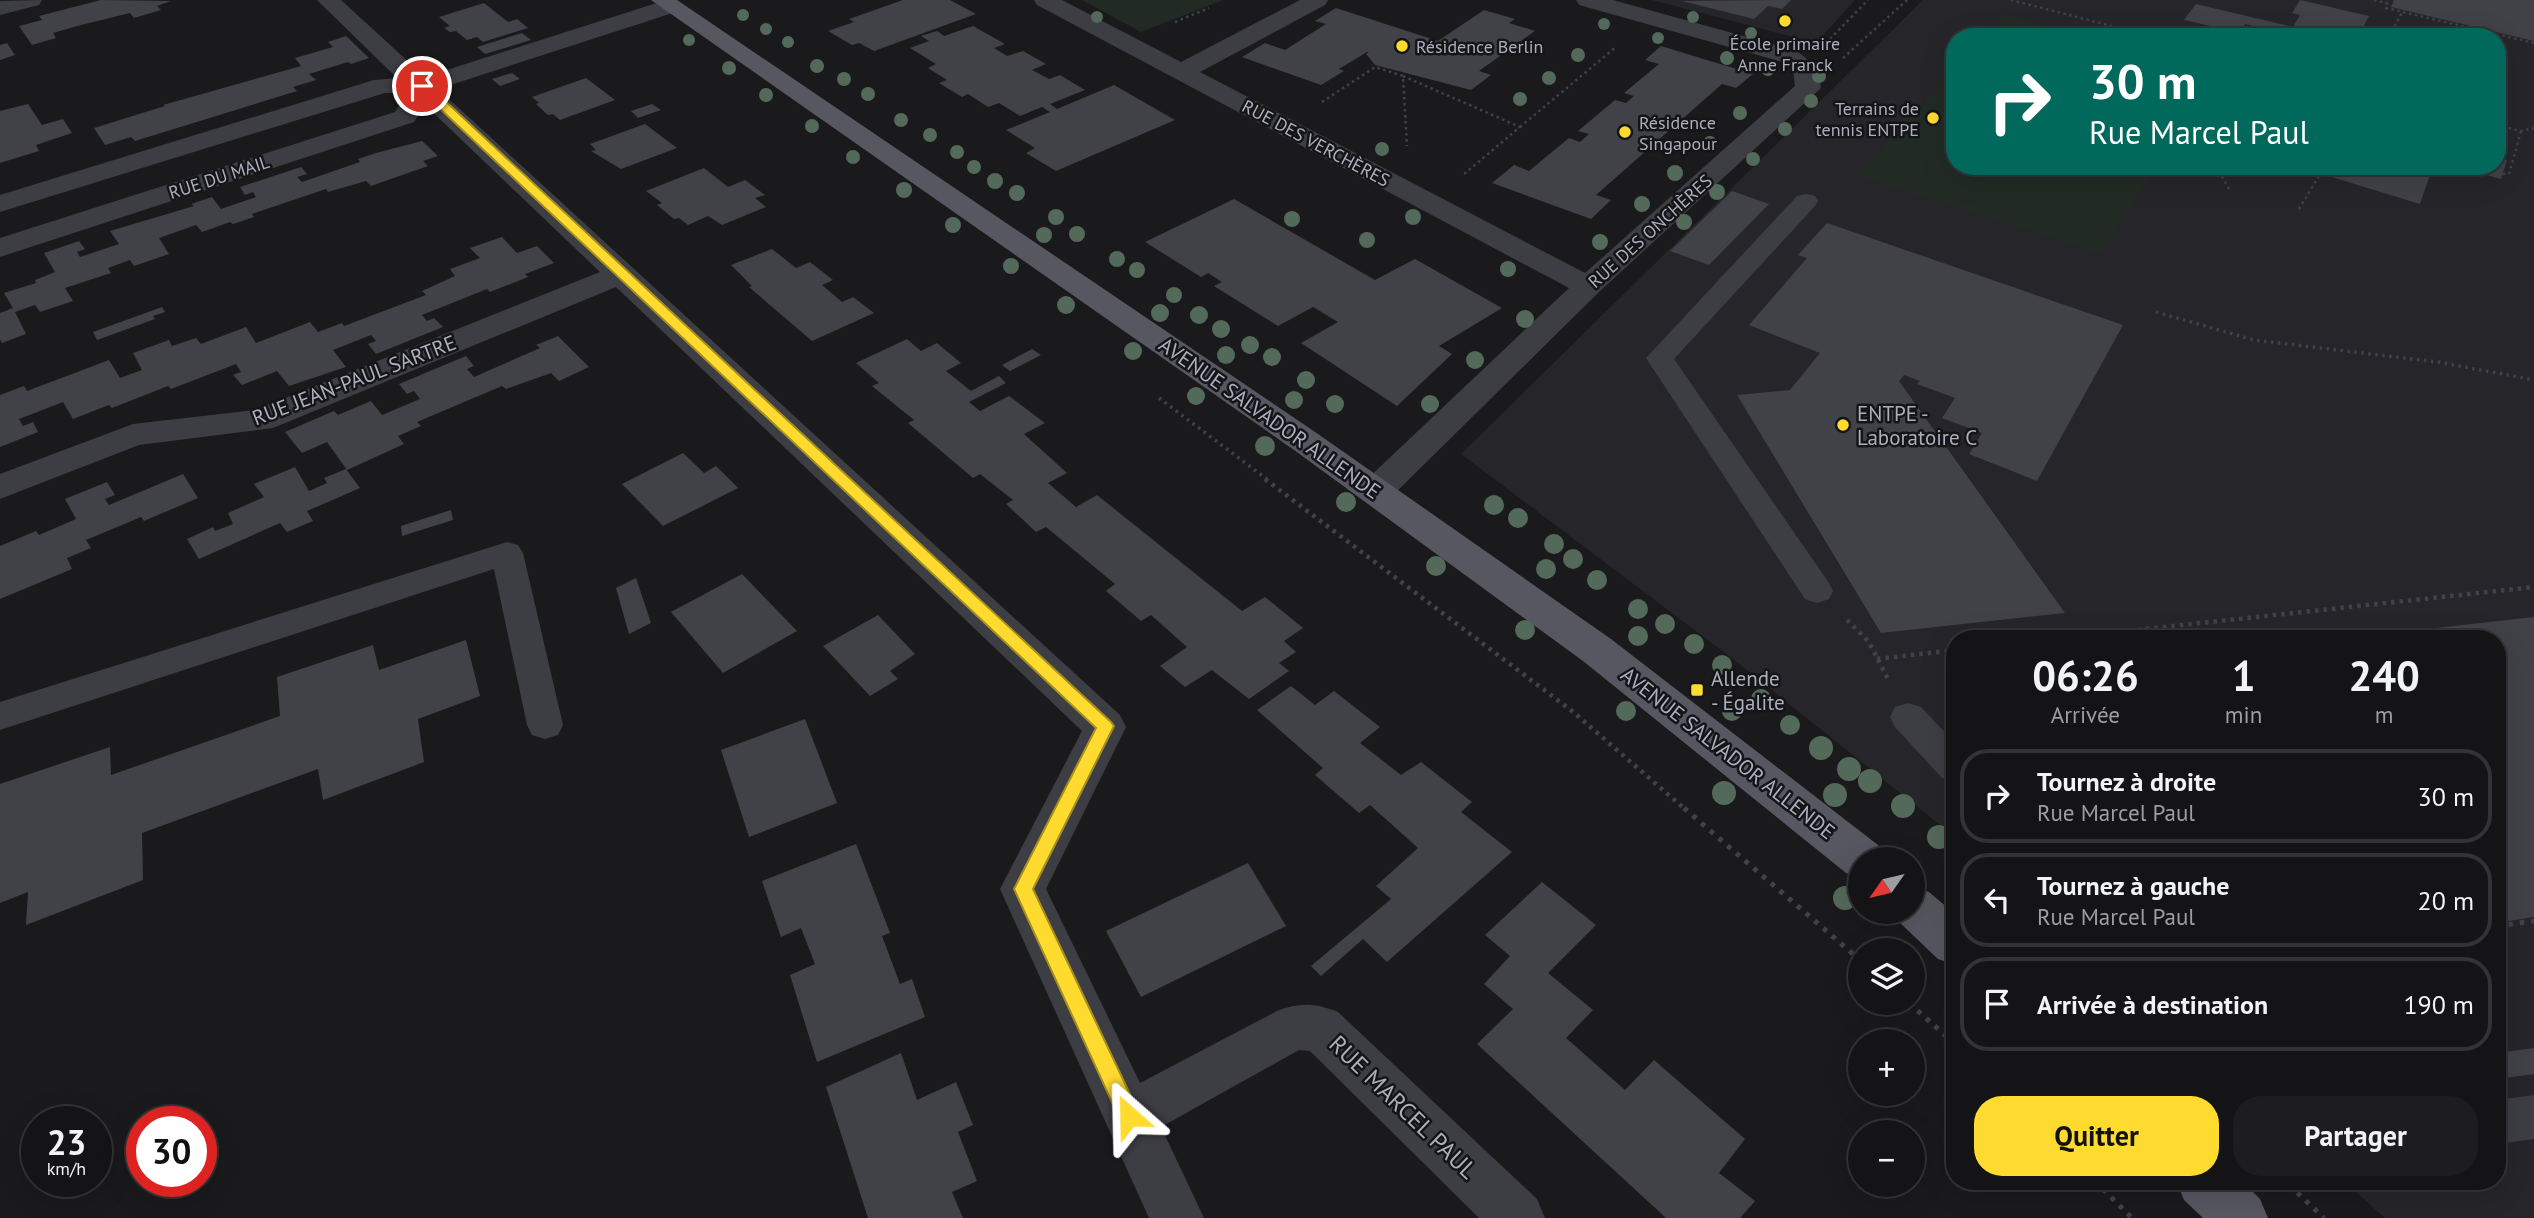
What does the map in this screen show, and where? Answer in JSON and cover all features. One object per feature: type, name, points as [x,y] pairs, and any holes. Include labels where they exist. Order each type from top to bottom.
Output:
[{"type":"main road","name":"AVENUE SALVADOR ALLENDE","points":[[667,3],[1376,491],[1597,650],[1848,849]]},
{"type":"main road","points":[[1925,917],[1946,936]]},
{"type":"main road","points":[[2212,1190],[2241,1218]]},
{"type":"street","points":[[0,8],[31,0]]},
{"type":"street","points":[[328,0],[1105,726],[1023,889],[1177,1218]]},
{"type":"street","name":"RUE DES VERCHÈRES","points":[[1045,0],[1588,286]]},
{"type":"street","points":[[1181,72],[1317,0]]},
{"type":"street","points":[[1587,0],[1788,56],[1805,67],[1808,88]]},
{"type":"street","name":"RUE DU MAIL","points":[[0,204],[383,85],[422,86],[667,3]]},
{"type":"street","name":"RUE DU MAIL","points":[[0,247],[405,117],[422,86]]},
{"type":"street","name":"RUE DES ONCHÈRES","points":[[1376,491],[1588,286],[1808,88]]},
{"type":"street","name":"RUE JEAN-PAUL SARTRE","points":[[0,487],[133,435],[261,420],[622,274]]},
{"type":"street","name":"RUE MARCEL PAUL","points":[[1129,1116],[1294,1027],[1321,1028],[1518,1218]]},
{"type":"lane","points":[[1805,201],[1660,358],[1817,591]]},
{"type":"lane","points":[[0,716],[506,553],[545,725]]},
{"type":"lane","points":[[1908,717],[1946,757]]},
{"type":"lane","points":[[2506,1121],[2534,1117]]},
{"type":"path","points":[[1788,56],[1819,49],[1868,0]]},
{"type":"path","points":[[1808,88],[1906,0]]},
{"type":"path","points":[[2011,0],[2119,28]]},
{"type":"path","points":[[2374,0],[2387,3],[2386,8],[2470,28]]},
{"type":"path","points":[[2394,28],[2402,12]]},
{"type":"path","points":[[1403,76],[1420,197],[1520,127],[1652,18]]},
{"type":"path","points":[[2506,36],[2534,43]]},
{"type":"path","points":[[1285,126],[1375,67],[1403,76],[1520,127]]},
{"type":"path","points":[[2506,127],[2521,131],[2534,128]]},
{"type":"path","points":[[2506,174],[2510,174],[2521,131]]},
{"type":"path","points":[[2221,175],[2229,189]]},
{"type":"path","points":[[2299,209],[2319,175]]},
{"type":"path","points":[[2156,312],[2254,340],[2438,362],[2534,380]]},
{"type":"path","points":[[1154,394],[1572,711],[1848,950]]},
{"type":"path","points":[[2130,630],[2534,587]]},
{"type":"path","points":[[1817,591],[1869,642],[1908,717]]},
{"type":"path","points":[[1877,659],[1946,651]]},
{"type":"path","points":[[2506,925],[2534,921]]},
{"type":"path","points":[[1922,1015],[1946,1036]]},
{"type":"path","points":[[2104,1190],[2132,1218]]},
{"type":"path","points":[[2295,1190],[2324,1218]]},
{"type":"shaded area","points":[[1082,0],[1223,0],[1141,32]]},
{"type":"shaded area","name":"École primaire Anne Franck","points":[[1652,0],[1855,0],[1816,43]]},
{"type":"shaded area","points":[[1923,0],[2534,0],[2534,1218],[2385,1218],[2354,1190],[2506,1190],[2506,630],[1946,630],[1946,830],[1737,662],[1461,454]]},
{"type":"shaded area","points":[[2005,15],[2055,28],[1993,28]]},
{"type":"shaded area","name":"Terrains de tennis ENTPE","points":[[1946,80],[1946,175],[2151,175],[2100,254],[1858,176]]},
{"type":"building","points":[[101,0],[171,1],[157,6],[161,10],[134,18],[130,13],[77,26],[53,33],[56,38],[32,45],[19,26],[42,20],[39,16]]},
{"type":"building","points":[[903,0],[950,0],[976,14],[874,51],[859,43],[852,45],[828,31],[854,22],[849,19]]},
{"type":"building","points":[[1791,0],[1782,9],[1768,6],[1754,19],[1682,1]]},
{"type":"building","points":[[2300,0],[2369,16],[2363,28],[2261,28],[2245,24],[2243,28],[2219,28],[2184,20],[2196,4],[2293,27],[2300,15],[2292,13]]},
{"type":"building","points":[[2394,0],[2534,0],[2534,41],[2506,34],[2506,28],[2479,28],[2391,7]]},
{"type":"building","points":[[484,3],[508,22],[517,19],[528,28],[483,42],[477,37],[467,40],[456,31],[450,32],[444,28],[450,26],[439,17]]},
{"type":"building","name":"Résidence Berlin","points":[[1336,8],[1438,41],[1484,10],[1515,19],[1509,23],[1535,31],[1479,71],[1491,75],[1471,90],[1375,65],[1366,54],[1369,52],[1339,69],[1344,71],[1321,85],[1242,57],[1265,43],[1285,50],[1326,24],[1315,21]]},
{"type":"building","points":[[973,26],[1005,44],[994,48],[1007,56],[1023,51],[1046,64],[1032,70],[1049,79],[1060,75],[1085,90],[1050,104],[1057,109],[1114,85],[1175,120],[1056,171],[1026,153],[1035,148],[1006,130],[1050,112],[1042,107],[1020,116],[999,103],[988,107],[968,94],[962,97],[939,83],[947,80],[928,68],[936,64],[910,48],[929,41],[921,36],[937,31],[944,36]]},
{"type":"building","points":[[522,33],[531,40],[485,54],[477,47]]},
{"type":"building","points":[[346,36],[369,58],[309,74],[316,80],[293,87],[297,91],[135,141],[131,137],[105,145],[94,128],[165,106],[163,105],[301,66],[295,58],[333,47],[328,42]]},
{"type":"building","points":[[7,43],[15,55],[0,60],[0,45]]},
{"type":"building","name":"Résidence Singapour","points":[[1661,46],[1753,74],[1736,88],[1722,84],[1596,195],[1611,200],[1591,219],[1492,183],[1514,165],[1529,171],[1569,138],[1580,142],[1589,134],[1578,131],[1615,100],[1626,103],[1634,96],[1624,93],[1659,64],[1645,60]]},
{"type":"building","points":[[512,73],[520,79],[500,86],[492,79]]},
{"type":"building","points":[[586,78],[615,100],[560,120],[553,114],[548,115],[532,97]]},
{"type":"building","points":[[28,104],[42,125],[63,119],[72,133],[36,145],[39,151],[0,163],[0,111]]},
{"type":"building","points":[[652,104],[661,110],[638,118],[631,111]]},
{"type":"building","points":[[645,124],[677,148],[621,169],[591,151],[596,150],[590,144]]},
{"type":"building","points":[[422,141],[438,156],[423,161],[428,166],[371,186],[366,181],[328,192],[326,189],[252,214],[254,217],[233,224],[230,222],[202,232],[196,225],[159,238],[169,254],[134,266],[130,260],[108,268],[111,273],[65,288],[73,301],[40,312],[35,305],[15,312],[26,334],[2,343],[0,339],[0,313],[13,308],[4,293],[36,283],[35,280],[55,272],[44,253],[79,241],[85,249],[77,252],[80,257],[119,244],[110,231],[194,206],[191,204],[212,197],[221,209],[256,197],[253,192],[245,195],[240,187],[301,167],[307,174],[297,177],[302,182],[360,162],[358,159]]},
{"type":"building","points":[[704,168],[728,187],[745,180],[765,195],[755,198],[766,207],[722,225],[708,216],[688,225],[679,218],[674,219],[657,205],[662,203],[646,191]]},
{"type":"building","points":[[2325,175],[2430,175],[2420,204]]},
{"type":"building","points":[[2487,175],[2502,175],[2501,179]]},
{"type":"building","points":[[1732,191],[1769,204],[1709,265],[1670,251]]},
{"type":"building","points":[[1234,199],[1375,280],[1415,259],[1502,308],[1439,346],[1452,354],[1397,406],[1301,343],[1338,322],[1313,307],[1278,326],[1214,286],[1222,282],[1208,273],[1201,277],[1145,242]]},
{"type":"building","name":"ENTPE - Laboratoire C","points":[[1827,223],[2123,325],[2037,481],[1969,454],[1982,433],[1942,418],[1955,398],[1917,384],[1920,381],[1904,375],[1899,381],[2065,613],[1881,633],[1737,395],[1790,390],[1820,353],[1749,325],[1807,258],[1798,255]]},
{"type":"building","points":[[502,237],[517,253],[537,246],[554,263],[490,292],[487,289],[422,315],[427,321],[434,318],[443,327],[376,354],[368,344],[376,341],[371,335],[333,350],[346,367],[289,386],[277,371],[242,385],[233,375],[241,372],[236,364],[171,389],[168,386],[112,408],[109,405],[73,419],[63,402],[19,419],[23,426],[33,422],[38,432],[0,447],[0,395],[24,386],[27,391],[109,360],[120,378],[142,370],[133,353],[169,340],[172,346],[196,338],[201,344],[246,327],[256,343],[310,322],[318,332],[342,323],[344,326],[426,295],[422,291],[455,276],[450,269],[480,258],[470,248]]},
{"type":"building","points":[[772,249],[796,268],[810,262],[833,280],[822,285],[842,302],[853,297],[874,313],[812,341],[749,287],[752,286],[731,265]]},
{"type":"building","points":[[162,307],[165,312],[153,316],[155,319],[97,340],[93,332]]},
{"type":"building","points":[[558,336],[589,367],[559,381],[551,373],[506,389],[502,386],[417,422],[421,426],[398,436],[404,444],[347,470],[327,442],[302,453],[285,432],[334,411],[338,415],[371,401],[382,415],[420,399],[414,391],[407,394],[399,384],[466,356],[474,366],[467,369],[474,377],[540,348],[536,345]]},
{"type":"building","points":[[907,339],[921,351],[937,343],[961,363],[946,371],[971,391],[999,376],[1006,383],[969,402],[980,411],[1009,396],[1045,423],[1024,434],[1067,473],[1048,483],[1076,507],[1097,495],[1242,611],[1265,597],[1303,628],[1284,641],[1296,652],[1279,663],[1289,671],[1249,699],[1212,670],[1185,687],[1160,666],[1187,647],[1151,615],[1141,621],[1106,591],[1115,584],[1046,527],[1036,532],[1006,504],[1013,500],[980,474],[973,478],[908,423],[914,420],[872,386],[879,383],[856,363]]},
{"type":"building","points":[[1032,349],[1041,355],[1010,371],[1002,365]]},
{"type":"building","points":[[683,453],[704,473],[716,466],[738,488],[663,526],[622,484]]},
{"type":"building","points":[[295,467],[309,491],[327,483],[324,478],[346,469],[360,488],[307,511],[313,521],[287,532],[280,523],[199,559],[187,539],[213,527],[215,531],[233,524],[228,513],[264,497],[254,484]]},
{"type":"building","points":[[183,474],[198,498],[144,521],[141,517],[86,540],[91,548],[67,558],[72,569],[0,599],[0,546],[36,531],[39,535],[76,519],[65,499],[107,482],[115,495],[105,499],[109,505]]},
{"type":"building","points":[[451,510],[453,520],[402,536],[401,526]]},
{"type":"building","points":[[742,574],[797,631],[723,673],[671,612]]},
{"type":"building","points":[[636,578],[651,623],[629,634],[616,588]]},
{"type":"building","points":[[878,615],[915,654],[890,671],[898,679],[870,696],[823,646]]},
{"type":"building","points":[[2534,617],[2534,917],[2506,922],[2506,630],[2418,630]]},
{"type":"building","points":[[466,640],[480,696],[418,719],[424,762],[323,800],[318,769],[142,833],[143,880],[26,925],[28,892],[0,903],[0,784],[110,747],[111,775],[280,716],[277,677],[373,645],[379,670]]},
{"type":"building","points":[[1291,686],[1315,705],[1334,691],[1380,727],[1360,743],[1401,775],[1421,762],[1472,802],[1461,812],[1512,852],[1387,962],[1363,939],[1321,976],[1311,966],[1391,899],[1376,886],[1418,848],[1370,805],[1359,813],[1315,775],[1323,768],[1257,710]]},
{"type":"building","points":[[805,719],[837,803],[749,837],[721,750]]},
{"type":"building","points":[[856,844],[890,933],[882,936],[900,984],[912,979],[925,1017],[817,1062],[790,975],[815,964],[801,928],[781,937],[762,881]]},
{"type":"building","points":[[1248,863],[1286,926],[1141,997],[1106,931]]},
{"type":"building","points":[[1542,882],[1596,925],[1548,973],[1593,1010],[1566,1038],[1625,1090],[1654,1060],[1745,1139],[1719,1173],[1755,1201],[1740,1218],[1666,1218],[1477,1044],[1513,1009],[1484,984],[1510,956],[1485,935]]},
{"type":"building","points":[[2534,1048],[2534,1074],[2506,1078],[2506,1052]]},
{"type":"building","points":[[901,1053],[917,1100],[956,1082],[973,1125],[958,1132],[977,1181],[952,1192],[963,1218],[868,1218],[826,1087]]},
{"type":"place","name":"École primaire Anne Franck","points":[[1785,21]]},
{"type":"place","name":"Résidence Berlin","points":[[1402,46]]},
{"type":"place","name":"Terrains de tennis ENTPE","points":[[1933,118]]},
{"type":"place","name":"Résidence Singapour","points":[[1625,132]]},
{"type":"place","name":"ENTPE - Laboratoire C","points":[[1843,425]]},
{"type":"place","name":"Allende - Égalite","points":[[1697,690]]},
{"type":"route","points":[[422,86],[1105,726],[1023,889],[1129,1116]]}]
